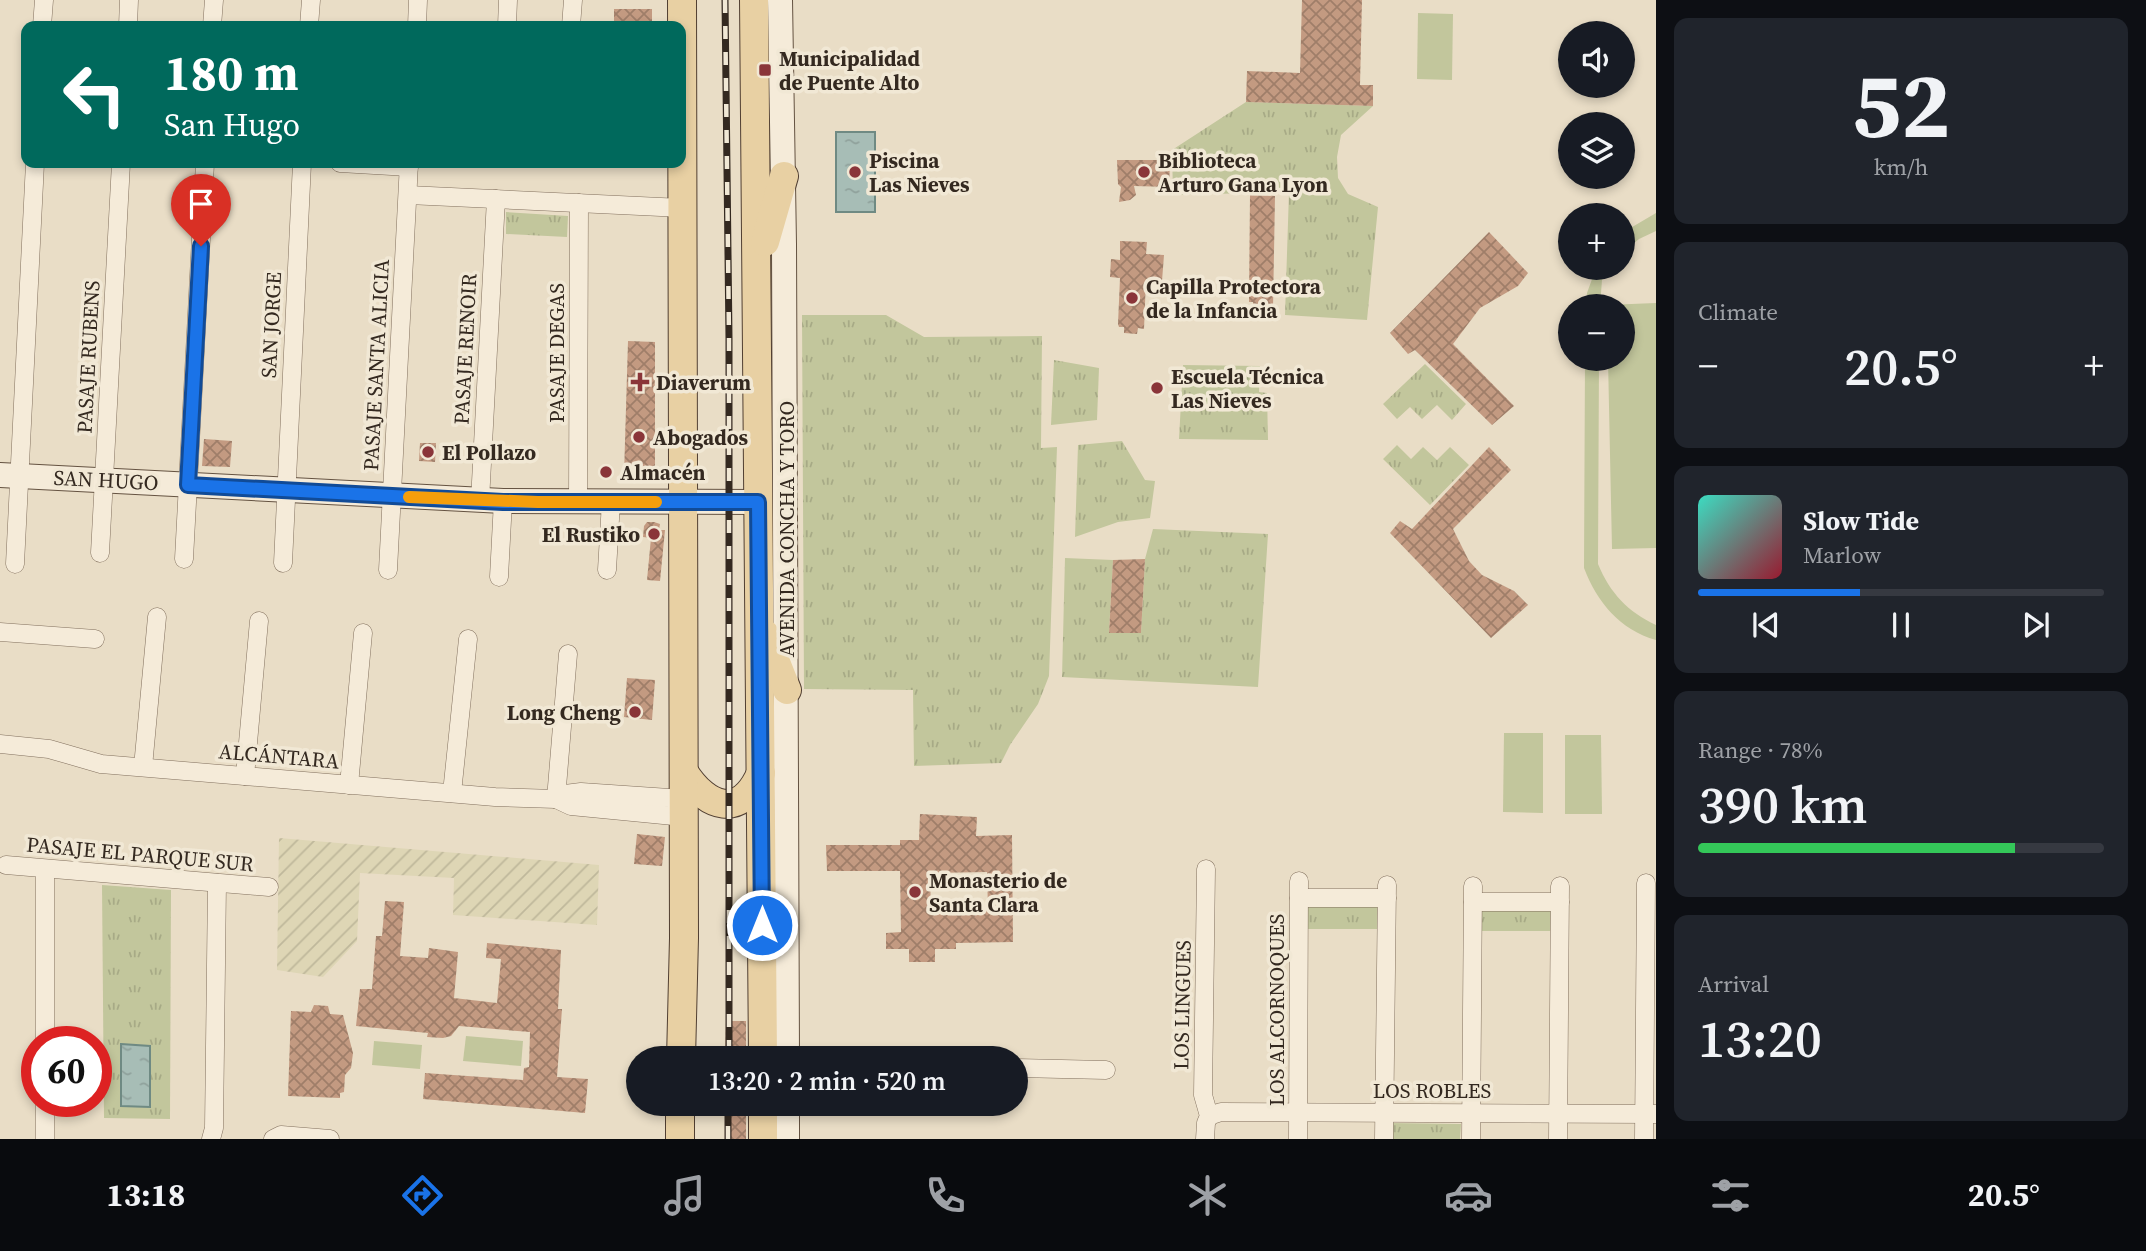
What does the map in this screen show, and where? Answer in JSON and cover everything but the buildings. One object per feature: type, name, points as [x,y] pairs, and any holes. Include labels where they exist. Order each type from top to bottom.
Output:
[{"type":"main road","points":[[682,0],[682,21]]},
{"type":"main road","name":"AVENIDA CONCHA Y TORO","points":[[754,0],[763,1046]]},
{"type":"main road","points":[[681,1046],[684,937],[682,168]]},
{"type":"main road","points":[[756,271],[783,176]]},
{"type":"main road","points":[[759,617],[787,690]]},
{"type":"main road","points":[[684,796],[734,803],[754,787],[761,773]]},
{"type":"main road","points":[[680,1116],[680,1139]]},
{"type":"main road","points":[[763,1116],[763,1139]]},
{"type":"street","points":[[42,21],[44,0]]},
{"type":"street","points":[[128,21],[129,0]]},
{"type":"street","points":[[212,21],[214,0]]},
{"type":"street","points":[[309,21],[310,0]]},
{"type":"street","points":[[417,21],[418,0]]},
{"type":"street","points":[[507,21],[509,0]]},
{"type":"street","points":[[571,21],[573,0]]},
{"type":"street","name":"AVENIDA CONCHA Y TORO","points":[[780,0],[787,690],[787,1046]]},
{"type":"street","points":[[15,564],[10,475],[35,168]]},
{"type":"street","name":"PASAJE RUBENS","points":[[100,553],[121,168]]},
{"type":"street","points":[[184,559],[205,168]]},
{"type":"street","name":"SAN JORGE","points":[[283,563],[302,168]]},
{"type":"street","name":"PASAJE SANTA ALICIA","points":[[388,570],[409,168]]},
{"type":"street","points":[[408,195],[682,208]]},
{"type":"street","name":"PASAJE RENOIR","points":[[496,199],[491,501],[499,577]]},
{"type":"street","name":"PASAJE DEGAS","points":[[578,503],[579,203]]},
{"type":"street","name":"SAN HUGO","points":[[10,475],[491,501],[758,502]]},
{"type":"street","points":[[607,570],[611,502]]},
{"type":"street","points":[[143,768],[157,617]]},
{"type":"street","points":[[245,776],[259,621]]},
{"type":"street","points":[[0,632],[95,639]]},
{"type":"street","points":[[349,785],[363,633]]},
{"type":"street","points":[[452,793],[468,639]]},
{"type":"street","points":[[556,799],[568,654]]},
{"type":"street","name":"ALCÁNTARA","points":[[0,744],[49,749],[93,763],[452,793],[556,799],[565,794],[581,792],[684,796]]},
{"type":"street","name":"PASAJE EL PARQUE SUR","points":[[6,865],[269,887]]},
{"type":"street","points":[[45,869],[45,1026]]},
{"type":"street","name":"LOS LINGUES","points":[[1205,1139],[1209,1116],[1203,1095],[1206,869]]},
{"type":"street","points":[[211,1139],[214,1128],[217,883]]},
{"type":"street","name":"LOS ALCORNOQUES","points":[[1298,1139],[1299,890],[1387,892],[1385,1113]]},
{"type":"street","points":[[1471,1139],[1473,894],[1560,894],[1558,1139]]},
{"type":"street","points":[[1644,1139],[1650,1114],[1649,896]]},
{"type":"street","points":[[1028,1068],[1106,1070]]},
{"type":"street","name":"LOS ROBLES","points":[[1209,1116],[1220,1112],[1650,1114]]},
{"type":"street","points":[[1384,1139],[1385,1113]]},
{"type":"street","points":[[786,1139],[787,1116]]},
{"type":"street","points":[[45,1117],[45,1139]]},
{"type":"street","points":[[272,1139],[281,1135],[330,1139]]},
{"type":"shaded area","points":[[279,838],[599,865],[597,925],[453,915],[454,878],[360,873],[357,941],[323,977],[277,970]]},
{"type":"green space","points":[[1418,13],[1453,14],[1452,80],[1417,79]]},
{"type":"green space","points":[[1246,102],[1373,106],[1341,135],[1337,157],[1338,178],[1348,194],[1378,207],[1367,320],[1285,315],[1289,192],[1173,195],[1172,150]]},
{"type":"green space","points":[[506,212],[568,216],[567,237],[506,234]]},
{"type":"green space","points":[[1656,213],[1656,231],[1635,242],[1635,225]]},
{"type":"green space","points":[[1592,280],[1602,280],[1601,294],[1587,293]]},
{"type":"green space","points":[[1656,303],[1656,548],[1612,549],[1608,371],[1635,371],[1635,304]]},
{"type":"green space","points":[[802,315],[886,315],[924,337],[1042,336],[1041,448],[1057,447],[1049,676],[1038,704],[1001,763],[914,766],[913,690],[804,689]]},
{"type":"green space","points":[[1054,360],[1099,368],[1097,420],[1051,425]]},
{"type":"green space","points":[[1425,364],[1466,404],[1452,420],[1437,405],[1422,419],[1410,407],[1397,419],[1383,404]]},
{"type":"green space","points":[[1183,365],[1260,366],[1259,392],[1267,393],[1268,440],[1179,439]]},
{"type":"green space","points":[[1585,371],[1599,371],[1598,564],[1608,584],[1621,600],[1656,625],[1656,640],[1631,629],[1611,613],[1584,568]]},
{"type":"green space","points":[[1122,441],[1145,480],[1155,481],[1150,518],[1118,522],[1075,537],[1078,445]]},
{"type":"green space","points":[[1397,445],[1411,459],[1423,447],[1437,460],[1450,447],[1469,465],[1430,505],[1383,459]]},
{"type":"green space","points":[[1153,529],[1268,534],[1258,687],[1062,677],[1065,558],[1113,560],[1109,632],[1141,633],[1145,559]]},
{"type":"green space","points":[[1504,733],[1543,733],[1543,813],[1503,812]]},
{"type":"green space","points":[[1565,735],[1601,735],[1602,814],[1565,814]]},
{"type":"green space","points":[[102,885],[171,890],[170,1119],[104,1118],[112,1117],[112,1026],[103,1026]]},
{"type":"green space","points":[[1305,906],[1379,906],[1379,929],[1305,929]]},
{"type":"green space","points":[[1480,907],[1555,908],[1555,931],[1480,931]]},
{"type":"green space","points":[[466,1036],[523,1041],[521,1066],[463,1061]]},
{"type":"green space","points":[[374,1041],[422,1045],[420,1069],[372,1065]]},
{"type":"green space","points":[[1389,1123],[1461,1124],[1460,1139],[1390,1139]]},
{"type":"water","name":"Piscina Las Nieves","points":[[836,132],[875,132],[875,212],[836,212]]},
{"type":"water","points":[[121,1044],[150,1046],[150,1107],[121,1106]]},
{"type":"railway","points":[[725,0],[729,338],[729,1046]]},
{"type":"railway","points":[[728,1116],[728,1139]]},
{"type":"slow traffic","points":[[409,497],[503,502],[656,502]]},
{"type":"place","name":"Municipalidad de Puente Alto","points":[[765,70]]},
{"type":"place","name":"Piscina Las Nieves","points":[[855,172]]},
{"type":"place","name":"Biblioteca Arturo Gana Lyon","points":[[1144,172]]},
{"type":"place","name":"Capilla Protectora de la Infancia","points":[[1132,298]]},
{"type":"place","name":"Diaverum","points":[[640,382]]},
{"type":"place","name":"Escuela Técnica Las Nieves","points":[[1157,388]]},
{"type":"place","name":"Abogados","points":[[639,437]]},
{"type":"place","name":"El Pollazo","points":[[428,452]]},
{"type":"place","name":"Almacén","points":[[606,472]]},
{"type":"place","name":"El Rustiko","points":[[654,534]]},
{"type":"place","name":"Long Cheng","points":[[635,712]]},
{"type":"place","name":"Monasterio de Santa Clara","points":[[915,892]]},
{"type":"route","points":[[201,246],[188,485],[503,502],[758,502],[762,925]]}]
